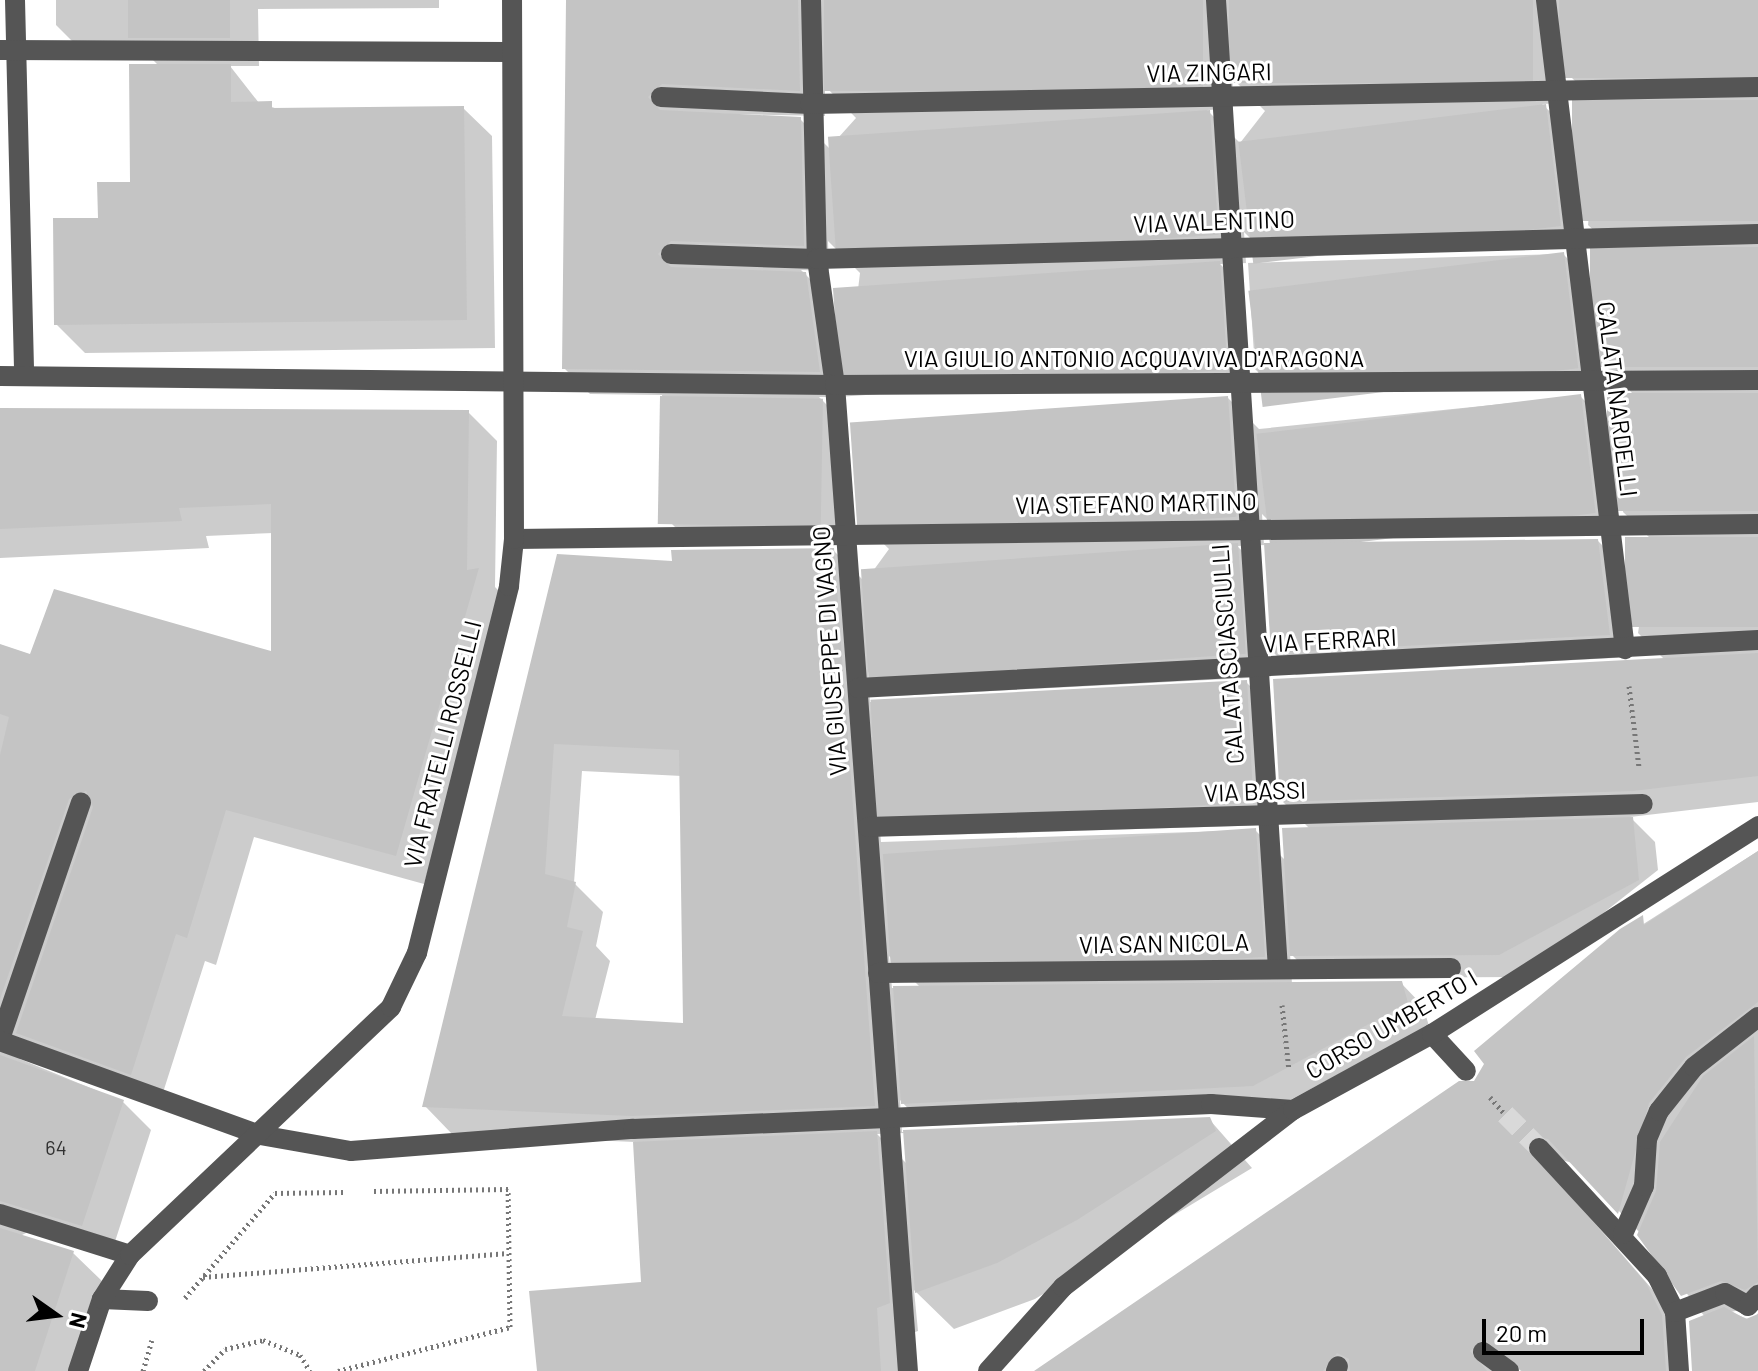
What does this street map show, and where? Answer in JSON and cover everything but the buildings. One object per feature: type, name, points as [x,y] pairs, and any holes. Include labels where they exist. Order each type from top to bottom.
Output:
[{"type":"street","points":[[15,0],[8,50],[24,376]]},
{"type":"street","name":"VIA FRATELLI ROSSELLI","points":[[78,1371],[102,1299],[130,1255],[260,1135],[391,1007],[417,953],[514,539],[510,380],[512,0]]},
{"type":"street","name":"VIA GIUSEPPE DI VAGNO","points":[[811,0],[810,104],[817,259],[835,385],[908,1371]]},
{"type":"street","name":"CALATA SCIASCIULLI","points":[[1216,0],[1263,817],[1278,968]]},
{"type":"street","name":"CALATA NARDELLI","points":[[1546,0],[1589,383],[1625,649]]},
{"type":"street","points":[[8,50],[512,52]]},
{"type":"street","name":"VIA ZINGARI","points":[[661,97],[810,104],[1758,87]]},
{"type":"street","name":"VIA VALENTINO","points":[[671,254],[817,259],[1758,234]]},
{"type":"street","name":"VIA GIULIO ANTONIO ACQUAVIVA D'ARAGONA","points":[[0,376],[835,385],[1758,380]]},
{"type":"street","name":"VIA STEFANO MARTINO","points":[[514,539],[1245,527],[1758,524]]},
{"type":"street","name":"VIA FERRARI","points":[[858,688],[1254,670],[1758,640]]},
{"type":"street","points":[[81,803],[0,1040],[260,1135],[351,1151],[633,1129],[890,1123],[1211,1104],[1293,1110]]},
{"type":"street","name":"VIA BASSI","points":[[868,827],[1643,804]]},
{"type":"street","name":"CORSO UMBERTO I","points":[[988,1371],[1063,1287],[1293,1110],[1432,1034],[1758,826]]},
{"type":"street","name":"VIA SAN NICOLA","points":[[878,973],[1451,968]]},
{"type":"street","points":[[1623,1234],[1644,1186],[1647,1139],[1659,1111],[1694,1067],[1758,1017]]},
{"type":"street","points":[[1432,1034],[1466,1071]]},
{"type":"street","points":[[1539,1148],[1623,1234],[1675,1312],[1681,1362]]},
{"type":"street","points":[[0,1214],[130,1255]]},
{"type":"street","points":[[1675,1312],[1725,1293],[1748,1306],[1758,1295]]},
{"type":"street","points":[[102,1299],[148,1301]]},
{"type":"street","points":[[1483,1352],[1509,1371]]},
{"type":"path","points":[[1625,649],[1643,804]]},
{"type":"path","points":[[1278,968],[1293,1110]]},
{"type":"path","points":[[338,1371],[510,1327],[508,1189],[368,1191]]},
{"type":"path","points":[[174,1311],[275,1193],[352,1192]]},
{"type":"path","points":[[203,1277],[508,1253]]},
{"type":"path","points":[[143,1371],[154,1333]]},
{"type":"path","points":[[204,1371],[225,1349],[263,1340],[300,1355],[310,1371]]},
{"type":"tunnel","points":[[1505,1114],[1539,1148]]}]
